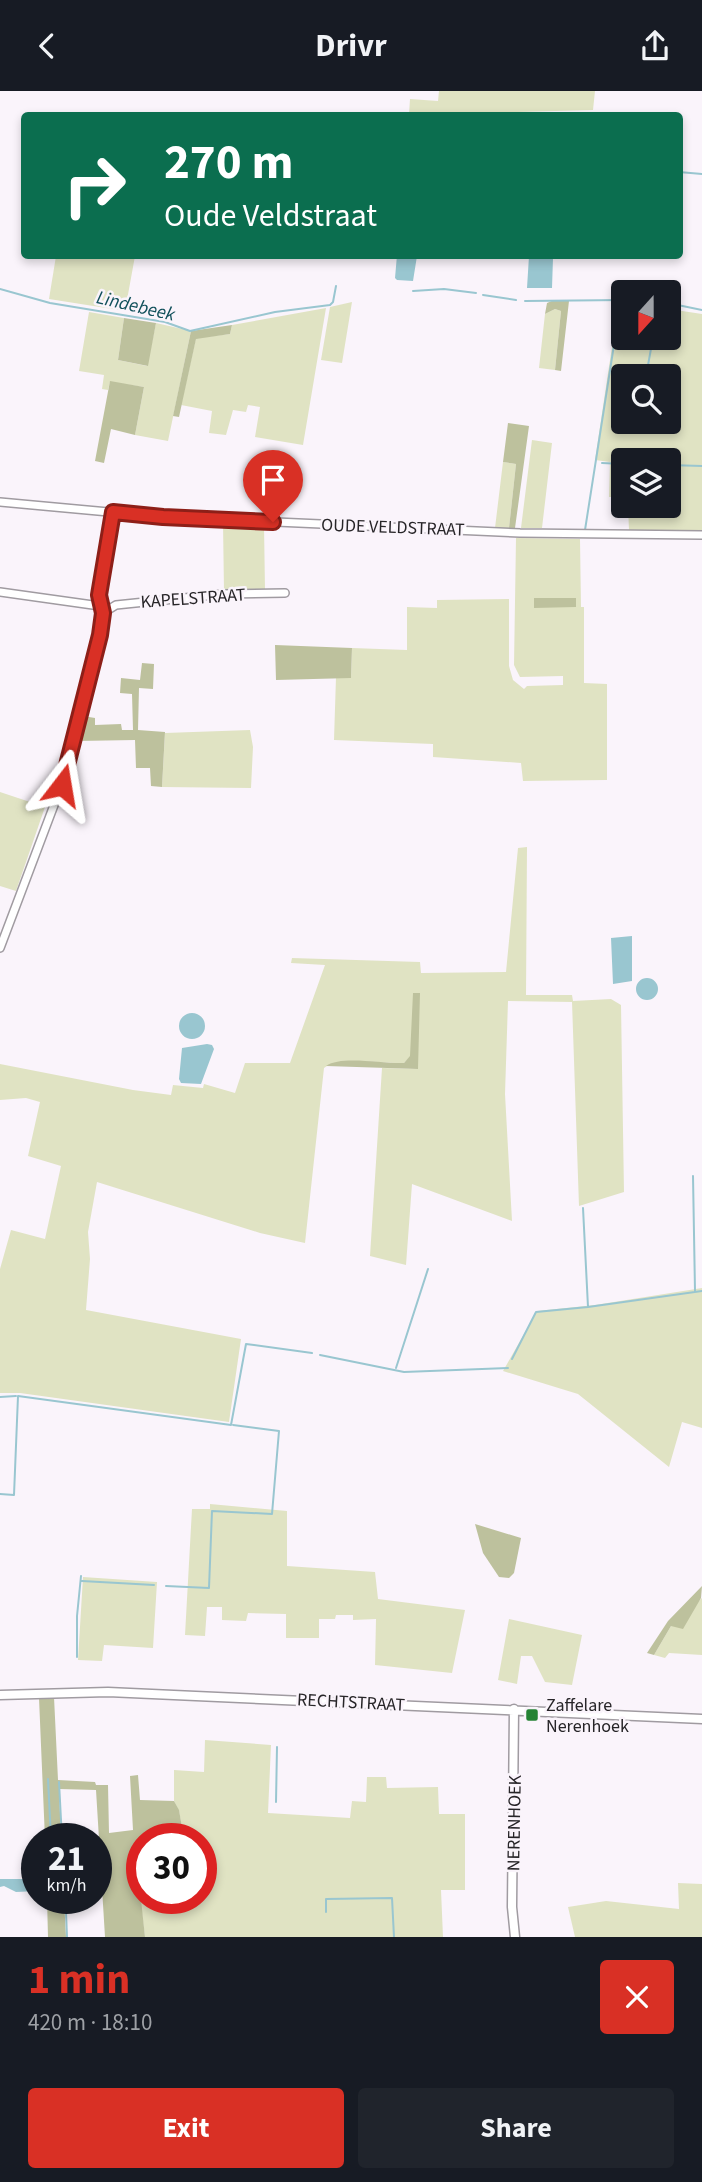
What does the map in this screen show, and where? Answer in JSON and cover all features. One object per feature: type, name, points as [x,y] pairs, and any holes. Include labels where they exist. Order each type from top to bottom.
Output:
[{"type":"street","name":"OUDE VELDSTRAAT","points":[[0,502],[163,517],[518,533],[702,535]]},
{"type":"street","points":[[0,947],[62,785],[100,635],[102,610],[99,595],[113,512]]},
{"type":"street","name":"KAPELSTRAAT","points":[[0,591],[102,610],[137,602],[223,594],[285,593]]},
{"type":"street","name":"RECHTSTRAAT","points":[[0,1695],[108,1692],[702,1719]]},
{"type":"street","name":"NERENHOEK","points":[[514,1709],[514,1937]]},
{"type":"green space","points":[[439,91],[595,91],[593,110],[409,112],[410,99],[438,101]]},
{"type":"green space","points":[[56,259],[134,259],[125,311],[49,299]]},
{"type":"green space","points":[[554,300],[569,301],[561,371],[555,370],[561,311],[555,309],[545,314],[547,303]]},
{"type":"green space","points":[[352,302],[342,363],[321,360],[330,307]]},
{"type":"green space","points":[[326,308],[303,445],[255,437],[260,407],[248,405],[246,412],[233,410],[226,435],[209,433],[212,411],[181,405],[196,338],[230,334],[232,325]]},
{"type":"green space","points":[[555,309],[561,311],[555,370],[539,368],[545,314]]},
{"type":"green space","points":[[681,311],[702,314],[702,530],[629,530],[628,518],[681,518],[681,448],[611,448],[609,497],[610,462],[595,460],[612,350],[681,350]]},
{"type":"green space","points":[[89,312],[124,318],[118,360],[147,366],[156,323],[191,331],[168,441],[135,435],[144,387],[110,382],[108,390],[102,389],[104,375],[79,371]]},
{"type":"green space","points":[[124,318],[156,323],[148,366],[118,360]]},
{"type":"green space","points":[[232,325],[230,334],[196,339],[179,417],[173,416],[191,331]]},
{"type":"green space","points":[[110,381],[144,387],[135,435],[111,429],[104,463],[95,461]]},
{"type":"green space","points":[[508,423],[529,426],[515,528],[509,528],[516,464],[503,462]]},
{"type":"green space","points":[[532,440],[552,443],[542,528],[521,528]]},
{"type":"green space","points":[[503,462],[516,464],[509,528],[495,528]]},
{"type":"green space","points":[[223,523],[264,525],[265,590],[224,591]]},
{"type":"green space","points":[[516,538],[580,539],[581,607],[584,607],[584,683],[607,684],[607,780],[523,781],[521,763],[433,757],[433,744],[334,740],[336,677],[351,678],[352,648],[407,650],[407,607],[437,608],[437,600],[509,599],[509,666],[513,680],[524,689],[527,686],[563,685],[563,676],[520,677],[514,665]],"holes":[[[576,598],[576,607],[534,607],[534,599]]]},
{"type":"green space","points":[[534,598],[576,598],[576,607],[534,608]]},
{"type":"green space","points":[[275,645],[352,648],[351,678],[276,680]]},
{"type":"green space","points":[[142,663],[154,664],[153,689],[139,688],[138,730],[165,732],[162,787],[151,786],[150,768],[136,768],[135,740],[77,741],[83,716],[95,718],[95,725],[121,724],[122,730],[133,730],[132,694],[120,693],[121,678],[140,680]]},
{"type":"green space","points":[[250,730],[253,747],[251,788],[162,787],[165,733]]},
{"type":"green space","points":[[0,792],[45,807],[16,891],[0,886]]},
{"type":"green space","points":[[527,847],[526,995],[572,995],[573,1001],[611,999],[621,1005],[624,1192],[579,1206],[572,1002],[508,1001],[505,1094],[512,1221],[412,1184],[406,1265],[370,1256],[382,1068],[418,1069],[410,1057],[404,1063],[350,1061],[331,1064],[324,1068],[305,1243],[260,1233],[97,1182],[88,1232],[90,1259],[86,1310],[241,1339],[229,1422],[20,1393],[0,1393],[0,1269],[11,1230],[45,1239],[61,1166],[28,1156],[40,1102],[26,1098],[0,1100],[0,1064],[171,1095],[173,1085],[203,1088],[204,1084],[235,1093],[245,1063],[290,1063],[325,965],[291,963],[292,958],[420,962],[421,973],[506,972],[518,848]]},
{"type":"green space","points":[[413,993],[420,993],[418,1069],[326,1066],[352,1060],[404,1063],[410,1056]]},
{"type":"green space","points":[[702,1288],[702,1428],[682,1422],[669,1467],[578,1394],[503,1371],[537,1311]]},
{"type":"green space","points":[[210,1504],[287,1511],[287,1566],[375,1572],[378,1599],[465,1610],[452,1673],[375,1665],[376,1619],[353,1620],[353,1615],[319,1619],[319,1638],[286,1638],[286,1614],[248,1613],[246,1621],[222,1620],[222,1607],[207,1607],[205,1636],[185,1635],[192,1509],[210,1509]]},
{"type":"green space","points":[[475,1524],[521,1538],[514,1573],[509,1578],[499,1577],[483,1553]]},
{"type":"green space","points":[[83,1577],[157,1582],[153,1648],[104,1645],[102,1661],[78,1660]]},
{"type":"green space","points":[[702,1586],[701,1598],[683,1629],[671,1626],[654,1655],[647,1653],[668,1621]]},
{"type":"green space","points":[[702,1598],[702,1655],[669,1653],[665,1658],[654,1655],[671,1626]]},
{"type":"green space","points":[[509,1619],[582,1635],[572,1685],[545,1682],[532,1656],[521,1656],[517,1684],[498,1680]]},
{"type":"green space","points":[[54,1697],[58,1780],[108,1785],[109,1823],[98,1823],[96,1790],[59,1789],[60,1823],[44,1823],[39,1698]]},
{"type":"green space","points":[[205,1740],[271,1745],[268,1813],[350,1818],[352,1801],[366,1802],[367,1777],[386,1777],[387,1788],[438,1787],[439,1814],[465,1814],[465,1890],[441,1890],[443,1937],[145,1937],[142,1914],[217,1914],[217,1823],[181,1823],[174,1801],[174,1770],[204,1772]]},
{"type":"green space","points":[[138,1775],[140,1800],[174,1801],[181,1823],[133,1823],[130,1776]]},
{"type":"green space","points":[[126,1831],[126,1914],[143,1914],[145,1937],[105,1937],[104,1914],[112,1914],[112,1833]]},
{"type":"green space","points":[[678,1883],[702,1884],[702,1937],[575,1937],[568,1907],[606,1901],[679,1909]]},
{"type":"green space","points":[[47,1914],[65,1914],[66,1937],[48,1937]]},
{"type":"water","points":[[397,259],[417,259],[413,281],[395,278]]},
{"type":"water","points":[[529,259],[553,259],[552,288],[527,288]]},
{"type":"water","points":[[632,936],[632,981],[613,984],[611,938]]},
{"type":"water","points":[[647,978],[657,985],[658,989],[651,999],[647,1000],[637,993],[636,989],[643,979]]},
{"type":"water","points":[[192,1013],[201,1017],[205,1026],[201,1035],[192,1039],[183,1035],[179,1026],[183,1017]]},
{"type":"water","points":[[207,1044],[214,1049],[201,1084],[181,1083],[179,1079],[182,1048]]},
{"type":"water","points":[[0,1879],[21,1879],[21,1892],[0,1887]]},
{"type":"waterway","points":[[683,172],[702,174]]},
{"type":"waterway","name":"Lindebeek","points":[[0,289],[50,303],[165,322],[190,331],[275,312],[330,305],[336,286]]},
{"type":"waterway","name":"Lindebeek","points":[[413,291],[444,289],[476,293]]},
{"type":"waterway","name":"Lindebeek","points":[[483,295],[516,300]]},
{"type":"waterway","name":"Lindebeek","points":[[525,301],[611,300]]},
{"type":"waterway","name":"Lindebeek","points":[[681,306],[702,310]]},
{"type":"waterway","points":[[585,530],[613,350]]},
{"type":"waterway","points":[[648,364],[651,350]]},
{"type":"waterway","points":[[602,463],[611,463]]},
{"type":"waterway","points":[[681,465],[702,466]]},
{"type":"waterway","points":[[693,1176],[695,1291]]},
{"type":"waterway","points":[[583,1208],[588,1307]]},
{"type":"waterway","points":[[396,1368],[428,1269]]},
{"type":"waterway","points":[[512,1359],[536,1312],[702,1291]]},
{"type":"waterway","points":[[0,1494],[14,1495],[18,1396],[231,1425],[246,1344],[312,1353]]},
{"type":"waterway","points":[[320,1355],[404,1372],[508,1368]]},
{"type":"waterway","points":[[0,1397],[16,1396]]},
{"type":"waterway","points":[[166,1586],[209,1588],[212,1511],[272,1514],[279,1431],[233,1425]]},
{"type":"waterway","points":[[77,1657],[81,1576]]},
{"type":"waterway","points":[[82,1581],[154,1585]]},
{"type":"waterway","points":[[276,1802],[277,1747]]},
{"type":"waterway","points":[[48,1779],[50,1823]]},
{"type":"waterway","points":[[59,1782],[61,1823]]},
{"type":"waterway","points":[[326,1912],[326,1899],[392,1898],[394,1937]]},
{"type":"waterway","points":[[66,1914],[67,1937]]},
{"type":"place","name":"Zaffelare Nerenhoek","points":[[532,1715]]},
{"type":"route","points":[[62,785],[100,635],[103,613],[99,595],[113,512],[273,522]]}]
